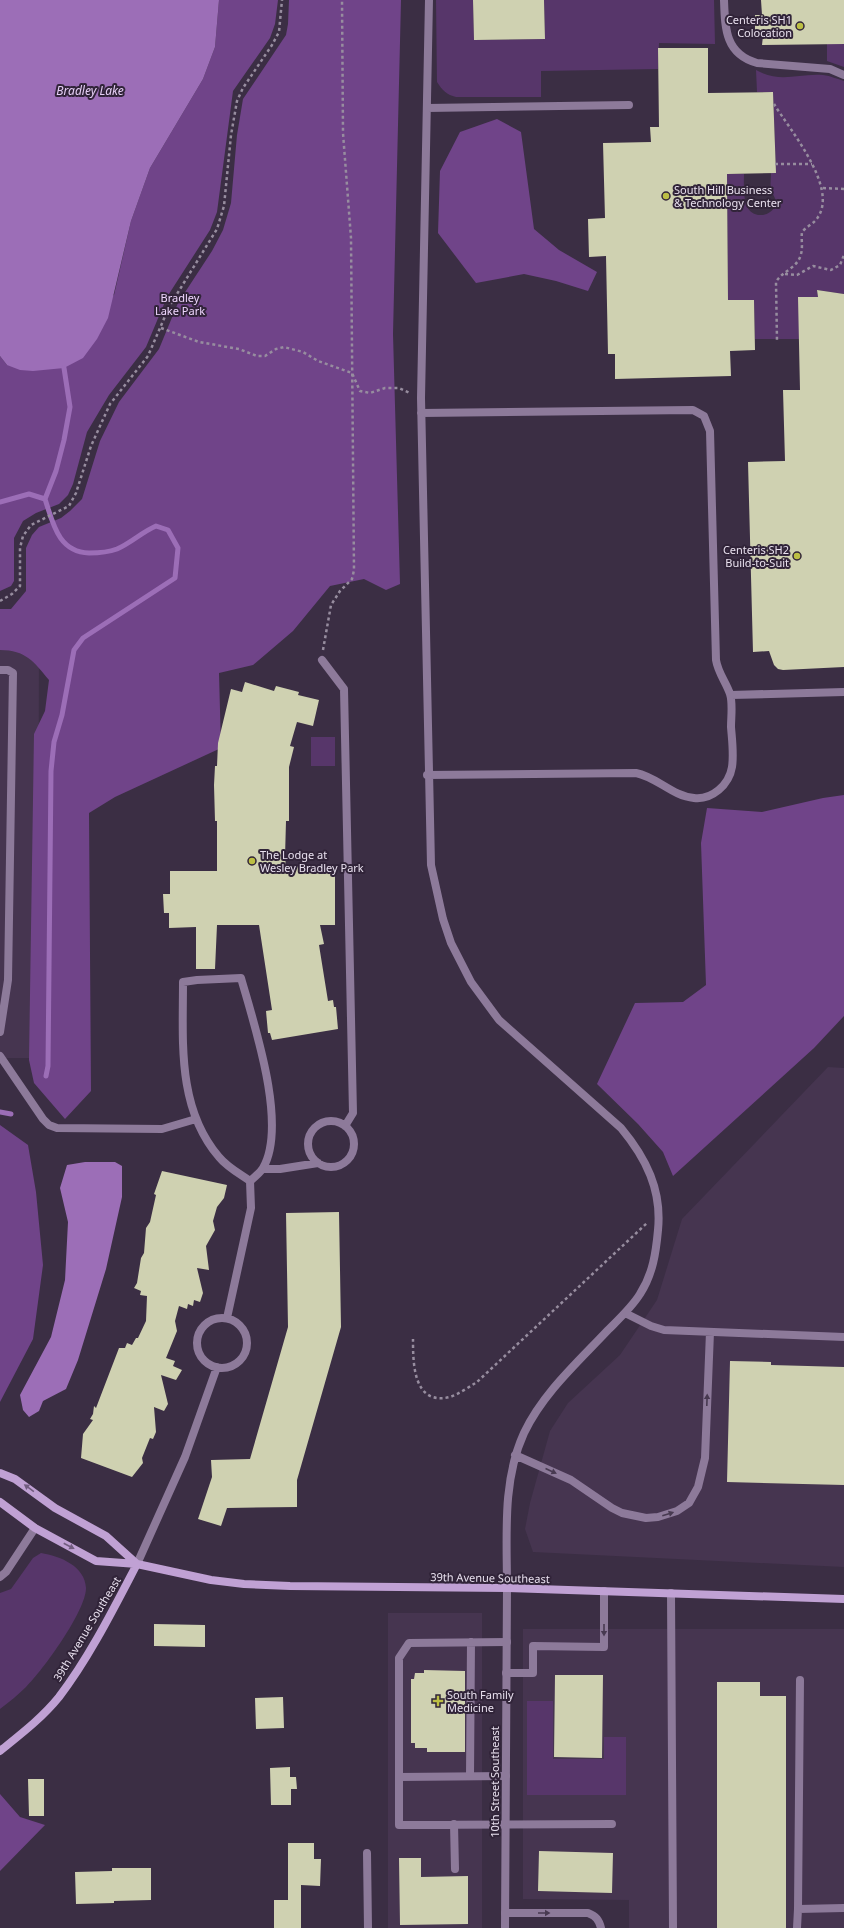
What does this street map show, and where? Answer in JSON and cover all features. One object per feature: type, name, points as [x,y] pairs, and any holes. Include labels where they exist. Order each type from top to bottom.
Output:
[{"type":"main road","name":"39th Avenue Southeast","points":[[0,1473],[15,1479],[55,1508],[106,1536],[137,1564]]},
{"type":"main road","name":"39th Avenue Southeast","points":[[0,1502],[35,1528],[96,1561],[137,1564],[182,1575],[244,1584],[507,1588],[844,1599]]},
{"type":"main road","name":"39th Avenue Southeast","points":[[0,1751],[32,1725],[58,1697],[78,1669],[137,1564]]},
{"type":"street","name":"10th Street Southeast","points":[[429,0],[421,413],[431,865],[442,919],[451,943],[474,987],[499,1020],[621,1128],[631,1140],[648,1167],[657,1193],[659,1212],[657,1246],[653,1264],[640,1294],[625,1313],[549,1394],[527,1427],[511,1470],[509,1490],[507,1588],[505,1928]]},
{"type":"street","points":[[724,0],[724,21],[728,40],[740,56],[757,63],[830,69],[844,75]]},
{"type":"street","points":[[427,108],[629,105]]},
{"type":"street","points":[[421,413],[693,410],[704,416],[710,431],[716,660],[717,668],[730,695],[732,766],[728,778],[722,787],[714,794],[705,798],[683,796],[645,775],[636,773],[428,775]]},
{"type":"street","points":[[322,660],[344,689],[353,1113],[345,1126]]},
{"type":"street","points":[[0,670],[8,670],[13,673],[8,980],[0,1032]]},
{"type":"street","points":[[730,695],[844,692]]},
{"type":"street","points":[[227,1318],[251,1208],[250,1181],[263,1169],[268,1155],[271,1140],[272,1109],[261,1054],[242,978],[183,982],[185,1080],[196,1118],[209,1144],[220,1159],[250,1181]]},
{"type":"street","points":[[0,1056],[43,1118],[50,1125],[57,1128],[162,1129],[196,1118]]},
{"type":"street","points":[[263,1169],[280,1169],[318,1164],[329,1168],[336,1167],[348,1160],[354,1146],[351,1132],[339,1122],[324,1122],[312,1131],[308,1144],[309,1152],[318,1164]]},
{"type":"street","points":[[625,1313],[651,1326],[664,1330],[844,1337]]},
{"type":"street","points":[[218,1318],[227,1318],[240,1326],[245,1332],[247,1348],[244,1355],[233,1365],[217,1367],[209,1364],[203,1358],[197,1342],[199,1334],[210,1321],[218,1318]]},
{"type":"street","points":[[515,1456],[571,1480],[612,1508],[622,1513],[646,1518],[658,1517],[677,1511],[689,1503],[698,1487],[705,1458],[710,1332]]},
{"type":"street","points":[[137,1564],[185,1457],[217,1367]]},
{"type":"street","points":[[0,1577],[6,1572],[35,1528]]},
{"type":"street","points":[[506,1674],[533,1674],[533,1646],[604,1646],[604,1591]]},
{"type":"street","points":[[671,1593],[673,1928]]},
{"type":"street","points":[[470,1776],[471,1642]]},
{"type":"street","points":[[507,1642],[409,1643],[399,1658],[399,1825],[612,1824]]},
{"type":"street","points":[[797,1928],[800,1680]]},
{"type":"street","points":[[399,1777],[506,1776]]},
{"type":"street","points":[[454,1824],[455,1869]]},
{"type":"street","points":[[367,1853],[368,1928]]},
{"type":"street","points":[[798,1909],[844,1908]]},
{"type":"street","points":[[506,1913],[588,1913],[595,1915],[600,1922],[601,1928]]},
{"type":"path","points":[[0,601],[12,594],[20,586],[20,548],[23,536],[31,524],[64,510],[69,506],[76,493],[91,446],[110,404],[148,356],[178,292],[217,228],[224,206],[236,101],[243,88],[272,46],[279,32],[282,0]]},
{"type":"path","points":[[322,660],[331,605],[340,591],[352,579],[354,570],[351,238],[343,133],[342,0]]},
{"type":"path","points":[[774,104],[817,171],[824,191],[819,217],[802,232],[802,254],[799,260],[776,282],[777,341]]},
{"type":"path","points":[[775,164],[812,164]]},
{"type":"path","points":[[823,188],[828,187],[844,189]]},
{"type":"path","points":[[784,273],[797,275],[813,266],[831,270],[840,265],[844,255]]},
{"type":"path","points":[[160,328],[199,342],[239,349],[257,356],[265,356],[276,349],[284,348],[303,352],[318,361],[352,373],[360,390],[370,394],[385,388],[399,388],[421,398]]},
{"type":"path","points":[[413,1340],[413,1363],[418,1385],[429,1395],[441,1398],[458,1393],[477,1382],[597,1268],[659,1212]]},
{"type":"shaded area","points":[[436,0],[473,0],[474,40],[545,39],[544,0],[714,0],[715,44],[659,43],[658,69],[541,71],[541,97],[456,97],[445,92],[437,82]]},
{"type":"shaded area","points":[[827,44],[844,44],[844,67],[827,61]]},
{"type":"shaded area","points":[[756,70],[765,74],[782,77],[823,75],[844,81],[844,294],[817,290],[818,297],[799,297],[800,339],[755,339],[754,300],[728,300],[727,174],[744,174],[745,201],[751,212],[765,215],[772,211],[776,204],[771,185],[771,173],[776,173],[773,92],[757,92]]},
{"type":"shaded area","points":[[0,637],[39,638],[38,1058],[0,1058]]},
{"type":"shaded area","points":[[311,737],[335,737],[335,766],[311,766]]},
{"type":"shaded area","points":[[828,1067],[844,1068],[844,1567],[533,1552],[525,1529],[530,1503],[550,1431],[568,1403],[620,1355],[657,1300],[682,1219]]},
{"type":"shaded area","points":[[41,1553],[48,1554],[70,1563],[76,1568],[85,1580],[86,1588],[84,1598],[71,1625],[43,1668],[17,1696],[0,1709],[0,1593],[11,1589],[33,1558]]},
{"type":"shaded area","points":[[388,1613],[482,1613],[482,1928],[388,1928]]},
{"type":"shaded area","points":[[523,1629],[844,1629],[844,1928],[629,1928],[629,1900],[523,1899]]},
{"type":"shaded area","points":[[527,1701],[553,1701],[553,1759],[604,1759],[604,1737],[626,1737],[626,1795],[527,1795]]},
{"type":"green space","points":[[219,0],[278,0],[275,24],[270,38],[233,91],[217,212],[210,230],[167,297],[146,347],[109,395],[87,432],[73,484],[68,495],[59,504],[36,513],[23,521],[14,538],[14,581],[11,586],[0,591],[0,356],[7,365],[114,295],[131,221],[150,168],[203,79],[215,47]]},
{"type":"green space","name":"Bradley Lake Park","points":[[289,0],[401,0],[393,334],[400,584],[386,590],[364,579],[330,586],[293,631],[253,665],[219,673],[221,748],[115,797],[89,813],[91,1091],[65,1119],[34,1083],[29,1060],[34,734],[45,711],[49,680],[29,658],[17,652],[0,650],[0,609],[11,609],[26,591],[26,548],[32,535],[39,527],[61,518],[82,499],[100,441],[119,402],[159,349],[178,303],[212,251],[223,230],[231,203],[237,135],[243,99],[286,35]]},
{"type":"green space","points":[[497,119],[521,132],[534,229],[559,250],[597,272],[588,291],[556,281],[524,274],[476,283],[438,233],[440,171],[460,132]]},
{"type":"green space","points":[[844,795],[844,1016],[814,1048],[673,1176],[663,1152],[638,1124],[597,1084],[635,1003],[683,1002],[706,985],[701,843],[707,808],[762,812],[823,798]]},
{"type":"green space","points":[[0,1125],[28,1145],[36,1192],[43,1265],[33,1339],[0,1402]]},
{"type":"green space","points":[[0,1794],[20,1817],[45,1825],[0,1871]]},
{"type":"water","name":"Bradley Lake","points":[[0,0],[219,0],[215,47],[203,79],[150,168],[131,221],[108,318],[97,339],[83,358],[64,368],[33,371],[20,370],[7,365],[0,356]]},
{"type":"water","points":[[85,1162],[115,1162],[122,1166],[122,1197],[106,1269],[78,1360],[66,1389],[43,1401],[39,1411],[29,1417],[23,1410],[20,1395],[51,1337],[65,1280],[68,1222],[60,1188],[67,1165]]},
{"type":"building","points":[[473,0],[544,0],[545,39],[474,40]]},
{"type":"building","name":"Centeris SH1 Colocation","points":[[761,0],[844,0],[844,44],[762,45],[763,36],[755,37],[755,15],[762,15]]},
{"type":"building","name":"South Hill Business & Technology Center","points":[[658,48],[708,48],[708,93],[773,92],[776,173],[727,174],[728,300],[754,300],[755,350],[730,351],[731,376],[615,379],[615,354],[608,354],[606,256],[589,257],[588,219],[605,218],[603,143],[651,142],[650,127],[659,127]]},
{"type":"building","name":"Centeris SH2 Build-to-Suit","points":[[817,290],[844,294],[844,667],[783,670],[778,669],[774,665],[769,651],[753,652],[748,462],[785,461],[783,390],[800,390],[798,297],[818,297]]},
{"type":"building","name":"The Lodge at Wesley Bradley Park","points":[[245,682],[274,691],[276,686],[299,692],[298,695],[319,700],[313,726],[297,722],[290,746],[294,747],[289,767],[289,821],[286,821],[285,866],[318,866],[318,871],[335,872],[335,925],[320,925],[324,944],[319,945],[328,1001],[333,1000],[334,1007],[336,1007],[338,1029],[272,1040],[270,1033],[268,1033],[266,1011],[272,1010],[259,925],[217,925],[215,969],[196,969],[196,927],[169,928],[169,913],[164,913],[163,894],[170,894],[170,871],[217,871],[217,821],[215,821],[214,785],[218,743],[231,689],[242,692]]},
{"type":"building","points":[[162,1171],[227,1185],[224,1198],[217,1207],[213,1221],[215,1230],[206,1246],[209,1270],[197,1268],[203,1293],[200,1302],[194,1300],[193,1306],[188,1304],[187,1309],[179,1306],[175,1321],[177,1331],[166,1358],[175,1361],[173,1366],[182,1370],[176,1380],[161,1375],[168,1404],[164,1411],[154,1407],[156,1432],[153,1439],[150,1438],[142,1458],[143,1463],[132,1477],[81,1458],[83,1434],[93,1420],[90,1419],[93,1414],[94,1406],[96,1408],[119,1348],[125,1348],[127,1343],[132,1345],[136,1338],[138,1338],[146,1321],[147,1296],[140,1295],[141,1291],[134,1288],[137,1283],[141,1258],[144,1253],[146,1228],[150,1222],[156,1195],[154,1194]]},
{"type":"building","points":[[339,1212],[341,1327],[297,1480],[297,1507],[227,1508],[221,1526],[198,1519],[212,1477],[211,1460],[250,1459],[288,1327],[286,1213]]},
{"type":"building","points":[[730,1361],[771,1362],[771,1365],[844,1367],[844,1485],[727,1482]]},
{"type":"building","points":[[154,1624],[205,1625],[205,1647],[154,1646]]},
{"type":"building","name":"South Family Medicine","points":[[424,1670],[465,1671],[465,1752],[427,1752],[427,1748],[415,1748],[415,1743],[411,1743],[411,1679],[414,1679],[415,1673],[424,1673]]},
{"type":"building","points":[[555,1675],[603,1675],[602,1758],[554,1757]]},
{"type":"building","points":[[717,1682],[760,1682],[760,1696],[786,1696],[786,1928],[717,1928]]},
{"type":"building","points":[[283,1697],[284,1728],[256,1729],[255,1698]]},
{"type":"building","points":[[290,1767],[290,1777],[296,1777],[297,1789],[291,1789],[291,1805],[271,1805],[270,1768]]},
{"type":"building","points":[[28,1779],[44,1779],[44,1816],[29,1816]]},
{"type":"building","points":[[288,1843],[314,1843],[314,1859],[321,1859],[320,1886],[301,1885],[301,1928],[274,1928],[274,1900],[288,1900]]},
{"type":"building","points":[[539,1851],[613,1853],[612,1893],[538,1891]]},
{"type":"building","points":[[399,1858],[421,1858],[421,1877],[468,1876],[468,1924],[400,1925]]},
{"type":"building","points":[[112,1868],[151,1868],[151,1900],[76,1904],[75,1872],[112,1871]]},
{"type":"waterway","points":[[45,499],[56,471],[70,407],[64,368]]},
{"type":"waterway","points":[[0,502],[29,494],[45,499],[58,535],[70,548],[79,551],[92,553],[114,550],[122,547],[156,526],[168,530],[178,548],[175,578],[83,638],[74,650],[62,715],[54,742],[51,771],[48,1066],[46,1076]]},
{"type":"waterway","points":[[0,1112],[11,1114]]},
{"type":"place","name":"Centeris SH1 Colocation","points":[[800,26]]},
{"type":"place","name":"South Hill Business & Technology Center","points":[[666,196]]},
{"type":"place","name":"Centeris SH2 Build-to-Suit","points":[[797,556]]},
{"type":"place","name":"The Lodge at Wesley Bradley Park","points":[[252,861]]},
{"type":"place","name":"South Family Medicine","points":[[438,1701]]}]
